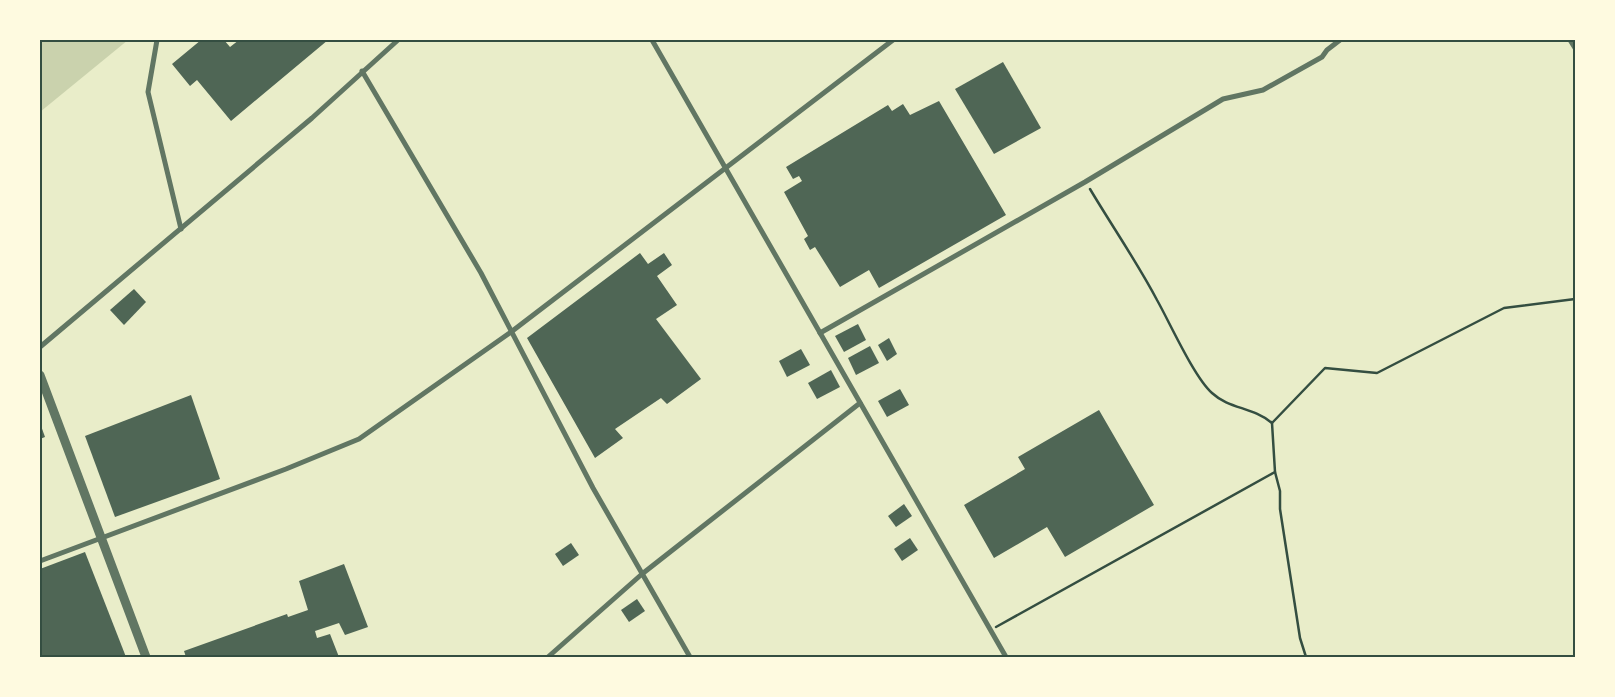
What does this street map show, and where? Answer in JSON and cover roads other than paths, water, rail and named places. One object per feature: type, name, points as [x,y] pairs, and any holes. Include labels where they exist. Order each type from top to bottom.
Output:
[{"type":"street","points":[[157,40],[148,92],[181,229]]},
{"type":"street","points":[[40,347],[312,118],[398,40]]},
{"type":"street","points":[[652,40],[724,169],[1006,657]]},
{"type":"street","points":[[40,561],[286,469],[359,439],[511,332],[893,40]]},
{"type":"street","points":[[820,334],[1086,182],[1223,100],[1263,90],[1322,57],[1326,50],[1340,40]]},
{"type":"street","points":[[1570,40],[1575,48]]},
{"type":"street","points":[[362,71],[471,256],[593,488],[690,657]]},
{"type":"street","points":[[40,375],[146,657]]},
{"type":"street","points":[[548,657],[642,574],[860,403]]}]
